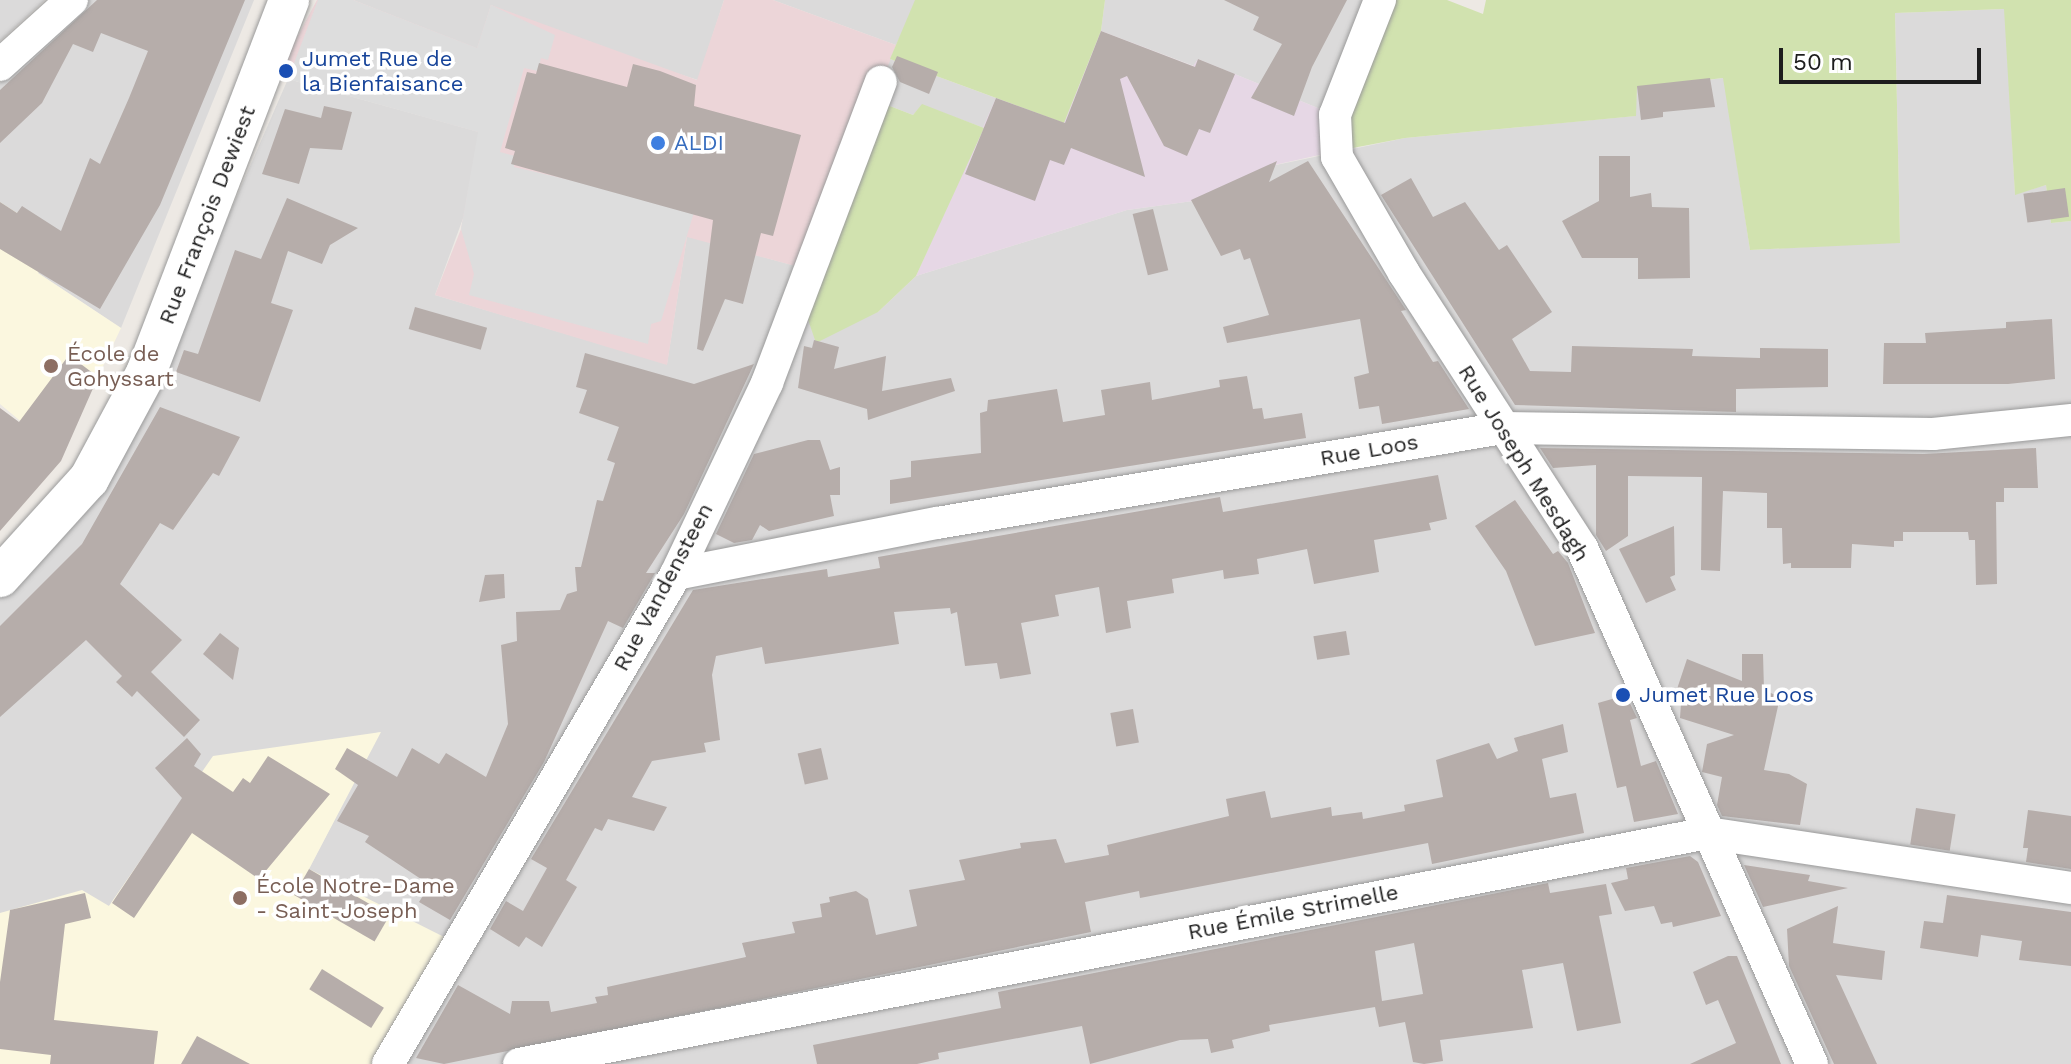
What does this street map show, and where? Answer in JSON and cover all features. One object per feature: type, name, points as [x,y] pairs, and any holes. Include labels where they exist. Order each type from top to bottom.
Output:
[{"type":"street","points":[[0,65],[72,0]]},
{"type":"street","name":"Rue François Dewiest","points":[[0,577],[89,479],[146,373],[289,0]]},
{"type":"street","name":"Rue Joseph Mesdagh","points":[[1380,0],[1335,115],[1337,157],[1503,428],[1582,548],[1645,681],[1707,833],[1812,1064]]},
{"type":"street","name":"Rue Vandensteen","points":[[388,1064],[676,574],[767,383],[881,82]]},
{"type":"street","name":"Rue Loos","points":[[676,574],[937,523],[1503,428],[1933,434],[2071,420]]},
{"type":"street","name":"Rue Émile Strimelle","points":[[519,1064],[1707,833],[2071,888]]},
{"type":"shaded area","points":[[0,0],[45,0],[0,41]]},
{"type":"shaded area","points":[[86,0],[254,0],[121,328],[38,273],[0,202],[0,83]]},
{"type":"shaded area","points":[[317,0],[353,0],[477,48],[491,5],[697,80],[724,0],[773,0],[896,45],[810,270],[687,237],[667,365],[435,295],[461,229],[479,132],[277,75]]},
{"type":"shaded area","points":[[318,0],[353,0],[477,48],[491,5],[555,35],[548,60],[541,58],[538,71],[524,68],[500,152],[515,156],[514,167],[695,209],[661,321],[651,324],[648,344],[469,295],[474,274],[461,229],[478,132],[288,79]]},
{"type":"shaded area","points":[[353,0],[724,0],[698,80],[555,35],[491,5],[478,49]]},
{"type":"shaded area","points":[[773,0],[918,0],[896,45]]},
{"type":"shaded area","points":[[1105,0],[1376,0],[1335,115],[1198,59],[1194,66],[1101,31]]},
{"type":"shaded area","points":[[2005,9],[2015,194],[2046,185],[2051,223],[2071,221],[2071,1064],[387,1064],[309,869],[380,732],[193,783],[109,906],[0,913],[0,592],[179,329],[288,79],[479,132],[469,202],[435,295],[667,364],[687,236],[810,270],[878,312],[916,276],[1127,210],[1193,201],[1266,167],[1405,138],[1635,116],[1637,88],[1724,78],[1750,250],[1900,242],[1895,13]]},
{"type":"shaded area","points":[[1101,31],[1193,66],[1198,59],[1335,115],[1337,151],[1266,167],[1193,201],[1127,210],[916,276],[996,98],[1064,122]]},
{"type":"shaded area","points":[[890,59],[996,98],[984,128],[922,105],[913,115],[874,100]]},
{"type":"shaded area","name":"École de Gohyssart","points":[[0,202],[59,240],[38,273],[121,328],[61,455],[0,404]]},
{"type":"shaded area","name":"École Notre-Dame - Saint-Joseph","points":[[381,732],[309,869],[458,944],[388,1064],[0,1064],[0,913],[82,890],[109,906],[213,756]]},
{"type":"green space","points":[[915,0],[1105,0],[1101,31],[1064,123],[890,59]]},
{"type":"green space","points":[[1396,0],[1447,0],[1483,14],[1486,0],[2071,0],[2071,221],[2051,223],[2046,185],[2015,195],[2004,9],[1895,13],[1900,243],[1750,250],[1723,78],[1637,88],[1636,116],[1405,138],[1337,151]]},
{"type":"green space","points":[[874,100],[913,115],[922,104],[984,128],[916,276],[878,312],[816,343],[800,296]]},
{"type":"building","points":[[97,0],[245,0],[160,205],[100,309],[0,249],[0,202],[17,213],[22,206],[61,231],[90,158],[100,164],[148,51],[101,33],[93,52],[73,44],[42,103],[0,143],[0,90]]},
{"type":"building","points":[[1224,0],[1347,0],[1312,67],[1294,116],[1251,98],[1282,44],[1253,30],[1259,17]]},
{"type":"building","points":[[1101,31],[1195,67],[1198,59],[1235,74],[1210,133],[1199,129],[1187,156],[1164,146],[1127,76],[1120,79],[1145,177],[1071,148],[1064,165],[1050,160],[1035,201],[965,174],[996,98],[1065,123]]},
{"type":"building","points":[[897,56],[938,72],[929,94],[900,82],[892,67]]},
{"type":"building","name":"ALDI","points":[[539,63],[627,87],[633,64],[660,71],[696,85],[694,106],[801,135],[773,236],[761,233],[743,304],[725,299],[703,351],[697,349],[713,220],[511,164],[515,151],[505,148],[527,72],[536,74]]},
{"type":"building","points":[[1710,78],[1715,107],[1663,112],[1663,117],[1641,120],[1637,86]]},
{"type":"building","points":[[324,106],[352,112],[342,150],[310,148],[299,184],[262,174],[285,109],[321,118]]},
{"type":"building","points":[[1599,156],[1630,156],[1630,197],[1651,193],[1652,207],[1689,208],[1690,278],[1638,279],[1638,258],[1582,258],[1562,221],[1599,201]]},
{"type":"building","points":[[1277,161],[1269,182],[1308,161],[1406,310],[1401,311],[1433,362],[1438,361],[1469,409],[1382,424],[1379,406],[1359,409],[1354,377],[1369,373],[1360,319],[1227,343],[1223,327],[1269,315],[1250,258],[1244,260],[1240,249],[1221,256],[1191,200]]},
{"type":"building","points":[[1411,178],[1433,217],[1465,202],[1499,250],[1507,245],[1552,312],[1512,339],[1530,371],[1571,372],[1572,346],[1693,349],[1692,356],[1760,358],[1760,348],[1828,349],[1828,387],[1736,389],[1736,412],[1515,405],[1381,195]]},
{"type":"building","points":[[2065,188],[2069,217],[2027,223],[2023,194]]},
{"type":"building","points":[[287,198],[358,228],[330,245],[322,264],[288,251],[271,303],[293,310],[260,402],[176,372],[184,350],[198,354],[235,250],[261,259]]},
{"type":"building","points":[[1153,209],[1168,270],[1148,275],[1133,214]]},
{"type":"building","points":[[415,307],[487,328],[481,350],[409,329]]},
{"type":"building","points":[[2052,319],[2055,379],[2008,384],[1883,384],[1884,343],[1926,343],[1925,333],[2006,328],[2006,322]]},
{"type":"building","points":[[814,340],[839,347],[834,369],[886,356],[882,391],[951,378],[955,391],[868,420],[867,409],[798,388],[804,346],[812,348]]},
{"type":"building","points":[[585,353],[694,384],[754,364],[684,514],[646,573],[655,573],[623,628],[608,621],[544,762],[450,920],[419,902],[430,885],[365,842],[369,836],[337,821],[358,785],[335,769],[347,748],[397,777],[412,748],[439,764],[446,753],[486,777],[508,724],[501,645],[517,641],[516,612],[560,610],[567,594],[577,591],[575,567],[581,567],[597,500],[603,501],[615,463],[607,460],[619,427],[579,413],[587,390],[576,387]]},
{"type":"building","points":[[69,355],[98,377],[61,461],[0,531],[0,408],[19,422]]},
{"type":"building","points":[[1247,376],[1253,409],[1262,408],[1264,419],[1302,413],[1306,438],[890,504],[890,480],[911,477],[911,461],[981,453],[980,413],[987,411],[988,400],[1057,389],[1063,422],[1105,415],[1101,390],[1150,382],[1152,400],[1220,387],[1219,380]]},
{"type":"building","points":[[160,407],[240,437],[219,476],[213,473],[173,530],[160,523],[120,584],[182,640],[151,672],[200,720],[184,737],[137,691],[132,697],[116,682],[122,676],[86,640],[0,717],[0,626],[82,544]]},
{"type":"building","points":[[808,440],[820,440],[830,470],[840,467],[840,495],[830,495],[834,516],[769,531],[760,525],[752,540],[734,543],[716,534],[754,454]]},
{"type":"building","points":[[1540,448],[1924,454],[2036,448],[2038,488],[2004,488],[2004,502],[1996,502],[1997,584],[1976,585],[1975,540],[1969,540],[1968,532],[1903,532],[1903,541],[1894,541],[1894,547],[1852,544],[1851,568],[1791,568],[1791,563],[1783,564],[1782,528],[1767,528],[1767,493],[1723,491],[1720,571],[1701,570],[1702,477],[1628,476],[1628,536],[1606,551],[1596,535],[1596,465],[1553,468]]},
{"type":"building","points":[[1438,475],[1447,519],[1429,523],[1431,530],[1374,540],[1379,572],[1314,584],[1307,549],[1257,559],[1259,574],[1224,579],[1223,570],[1172,579],[1174,593],[1127,601],[1131,628],[1106,633],[1099,587],[1055,595],[1059,616],[1021,623],[1031,674],[1000,679],[997,663],[965,666],[957,612],[951,614],[950,608],[894,612],[899,644],[765,664],[762,647],[716,656],[712,675],[720,740],[704,743],[706,752],[652,761],[632,797],[667,807],[654,831],[608,819],[602,831],[595,828],[566,880],[577,887],[542,947],[526,937],[519,947],[490,929],[506,901],[523,911],[547,868],[531,859],[693,590],[827,569],[828,577],[880,568],[878,557],[1220,497],[1223,512]]},
{"type":"building","points":[[1515,500],[1553,554],[1558,551],[1568,563],[1595,633],[1535,646],[1506,571],[1475,526]]},
{"type":"building","points":[[1674,526],[1675,575],[1670,577],[1676,590],[1646,603],[1619,549]]},
{"type":"building","points":[[504,574],[505,598],[479,602],[485,575]]},
{"type":"building","points":[[1346,631],[1350,655],[1317,660],[1313,636]]},
{"type":"building","points":[[220,633],[239,648],[233,680],[203,654]]},
{"type":"building","points":[[1742,654],[1763,654],[1764,690],[1780,697],[1764,770],[1789,774],[1807,784],[1800,825],[1722,816],[1717,805],[1722,777],[1702,772],[1707,744],[1734,735],[1680,718],[1681,703],[1672,704],[1687,659],[1742,681]]},
{"type":"building","points":[[1626,695],[1637,718],[1630,720],[1641,766],[1656,761],[1678,814],[1634,822],[1626,786],[1617,788],[1598,703]]},
{"type":"building","points":[[1133,709],[1139,742],[1116,746],[1110,713]]},
{"type":"building","points":[[1563,724],[1568,752],[1542,759],[1550,798],[1576,793],[1584,833],[1432,864],[1428,843],[1140,898],[1139,891],[1085,902],[1091,932],[444,1064],[416,1058],[458,985],[510,1014],[512,1001],[549,1001],[551,1012],[597,1003],[595,997],[608,995],[607,987],[746,957],[742,943],[795,933],[792,922],[822,917],[820,904],[830,902],[829,897],[856,891],[868,899],[876,935],[917,926],[909,890],[965,880],[959,860],[1021,848],[1020,843],[1056,839],[1065,863],[1109,855],[1107,845],[1229,816],[1226,799],[1265,791],[1271,818],[1331,807],[1332,816],[1362,812],[1363,819],[1405,811],[1404,805],[1443,797],[1436,760],[1489,743],[1497,759],[1518,751],[1514,738]]},
{"type":"building","points":[[187,738],[201,754],[194,766],[233,792],[243,778],[250,783],[268,756],[330,794],[259,879],[192,833],[134,918],[112,903],[182,798],[155,768]]},
{"type":"building","points":[[821,748],[828,779],[805,785],[798,753]]},
{"type":"building","points":[[1916,808],[1956,814],[1950,851],[1910,845]]},
{"type":"building","points":[[2028,810],[2071,816],[2071,869],[2026,862],[2028,848],[2023,848]]},
{"type":"building","points":[[1690,856],[1698,862],[1721,916],[1673,927],[1672,922],[1661,924],[1654,906],[1625,911],[1611,883],[1628,879],[1626,868]]},
{"type":"building","points":[[1744,865],[1810,875],[1808,881],[1848,888],[1763,907]]},
{"type":"building","points":[[309,869],[390,916],[375,941],[294,895]]},
{"type":"building","points":[[1548,883],[1550,893],[1606,884],[1612,914],[1599,916],[1621,1023],[1577,1031],[1563,963],[1522,970],[1533,1028],[1440,1040],[1443,1061],[1424,1064],[1413,1062],[1405,1022],[1379,1027],[1375,1007],[1269,1025],[1270,1031],[1232,1040],[1234,1048],[1211,1053],[1208,1039],[1180,1040],[1090,1064],[1082,1026],[938,1053],[939,1059],[917,1064],[817,1064],[813,1045],[1001,1008],[998,992]],"holes":[[[1414,943],[1423,994],[1382,1001],[1375,951]]]},
{"type":"building","points":[[85,893],[91,918],[65,924],[54,1020],[158,1031],[154,1064],[50,1064],[51,1055],[0,1049],[0,982],[10,910]]},
{"type":"building","points":[[1947,895],[2071,912],[2071,966],[2019,960],[2022,941],[1981,935],[1978,957],[1920,948],[1924,921],[1943,923]]},
{"type":"building","points":[[1838,906],[1833,943],[1885,951],[1882,980],[1836,975],[1877,1064],[1834,1064],[1789,966],[1787,929]]},
{"type":"building","points":[[1728,956],[1737,956],[1781,1064],[1690,1064],[1736,1043],[1718,1000],[1706,1005],[1693,972]]},
{"type":"building","points":[[322,969],[384,1008],[371,1028],[309,989]]},
{"type":"building","points":[[197,1036],[250,1064],[181,1064]]},
{"type":"place","name":"Jumet Rue de la Bienfaisance","points":[[286,71]]},
{"type":"place","name":"ALDI","points":[[658,143]]},
{"type":"place","name":"École de Gohyssart","points":[[51,366]]},
{"type":"place","name":"Jumet Rue Loos","points":[[1623,695]]},
{"type":"place","name":"École Notre-Dame - Saint-Joseph","points":[[240,898]]}]
